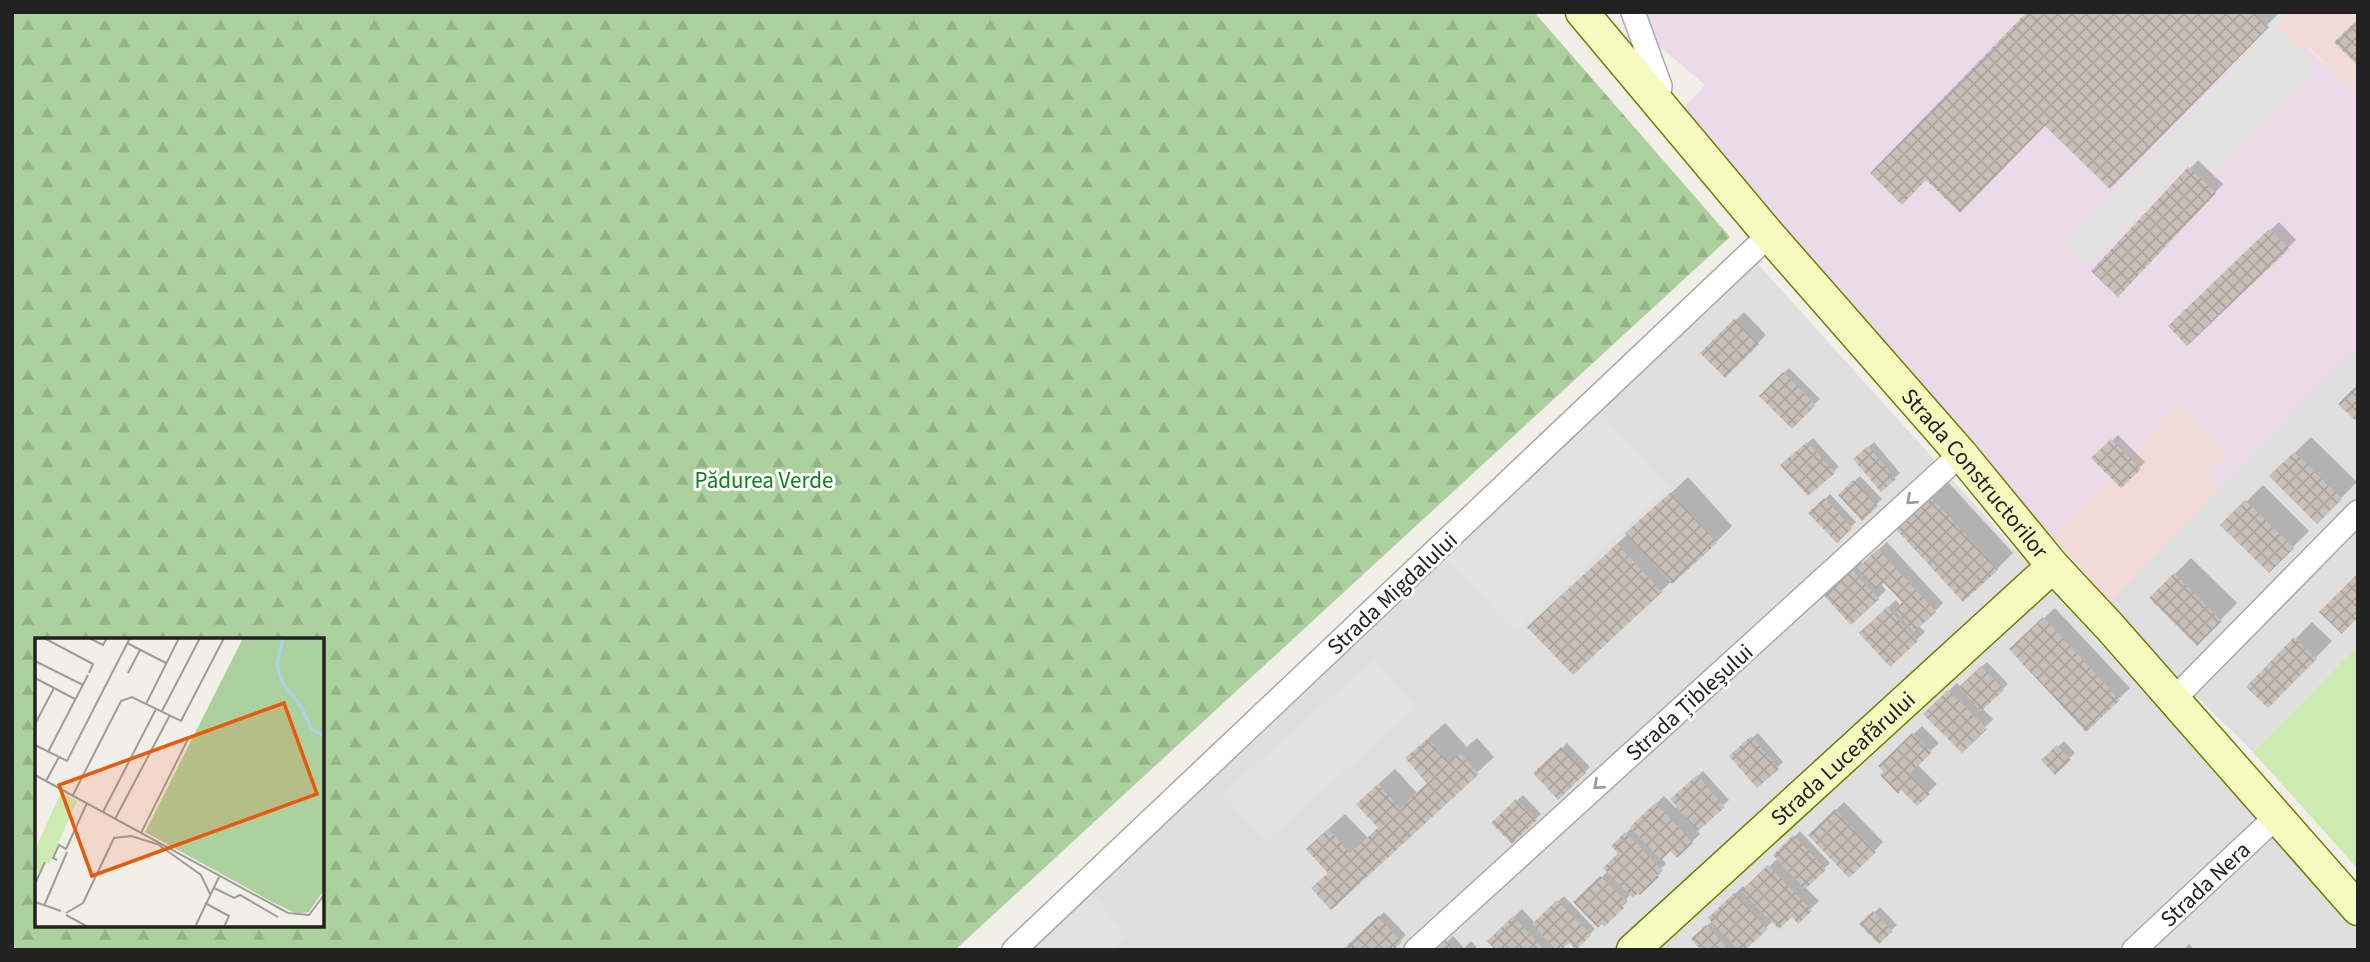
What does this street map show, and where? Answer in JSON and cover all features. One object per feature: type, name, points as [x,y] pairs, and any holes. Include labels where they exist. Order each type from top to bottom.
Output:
[{"type":"main road","name":"Strada Constructorilor","points":[[1582,12],[1769,234],[1961,454],[2053,566],[2358,909]]},
{"type":"main road","name":"Strada Luceafărului","points":[[1633,950],[2053,566]]},
{"type":"street","points":[[1633,12],[1660,86],[1658,100]]},
{"type":"street","name":"Strada Migdalului","points":[[1014,950],[1769,234]]},
{"type":"street","name":"Strada Țibleșului","points":[[1416,950],[1961,454]]},
{"type":"street","points":[[2174,699],[2358,512]]},
{"type":"street","name":"Strada Nera","points":[[2134,950],[2276,818]]},
{"type":"shaded area","points":[[1642,12],[2199,12],[2272,81],[2306,46],[2358,96],[2358,348],[2220,490],[2205,476],[2227,453],[2178,405],[2051,536],[1682,109],[1705,85],[1653,41]]},
{"type":"shaded area","points":[[2199,12],[2358,12],[2358,96],[2307,46],[2272,81]]},
{"type":"shaded area","points":[[2219,12],[2292,12],[2277,28],[2318,68],[2208,182],[2188,163],[2087,268],[2063,245],[2255,47]]},
{"type":"shaded area","points":[[1748,253],[2358,930],[2358,950],[1015,950]]},
{"type":"shaded area","points":[[2358,348],[2358,645],[2253,752],[2176,676],[2110,601]]},
{"type":"shaded area","points":[[2178,405],[2227,453],[2205,476],[2220,490],[2110,601],[2051,536]]},
{"type":"shaded area","points":[[1599,411],[1670,486],[1515,632],[1444,557]]},
{"type":"shaded area","points":[[1374,659],[1417,707],[1265,842],[1222,794]]},
{"type":"shaded area","points":[[1089,890],[1127,934],[1111,950],[1025,950]]},
{"type":"green space","name":"Pădurea Verde","points":[[12,12],[1534,12],[1730,237],[955,950],[12,950]]},
{"type":"green space","points":[[2358,645],[2358,869],[2253,752]]},
{"type":"building","points":[[2027,12],[2254,12],[2269,27],[2110,189],[2045,126],[1960,213],[1926,180],[1902,205],[1870,173]]},
{"type":"building","points":[[2358,19],[2358,66],[2334,42]]},
{"type":"building","points":[[2188,167],[2216,193],[2118,297],[2091,271]]},
{"type":"building","points":[[2269,229],[2289,249],[2187,346],[2168,326]]},
{"type":"building","points":[[1734,319],[1759,344],[1725,378],[1700,353]]},
{"type":"building","points":[[1783,372],[1816,405],[1792,429],[1759,396]]},
{"type":"building","points":[[2358,384],[2358,423],[2338,404]]},
{"type":"building","points":[[2111,439],[2141,469],[2121,488],[2091,458]]},
{"type":"building","points":[[1807,442],[1835,473],[1808,496],[1780,465]]},
{"type":"building","points":[[1868,446],[1896,479],[1881,492],[1853,459]]},
{"type":"building","points":[[2294,452],[2342,499],[2317,524],[2269,476]]},
{"type":"building","points":[[1853,480],[1878,506],[1862,521],[1838,495]]},
{"type":"building","points":[[1671,492],[1717,543],[1672,584],[1625,533]]},
{"type":"building","points":[[1930,496],[1998,570],[1963,602],[1895,528]]},
{"type":"building","points":[[1824,498],[1852,528],[1837,543],[1808,513]]},
{"type":"building","points":[[2245,500],[2294,548],[2269,573],[2220,525]]},
{"type":"building","points":[[1617,544],[1662,592],[1573,675],[1527,627]]},
{"type":"building","points":[[1878,549],[1936,612],[1914,632],[1894,610],[1902,602],[1884,583],[1876,590],[1857,568]]},
{"type":"building","points":[[1848,565],[1879,599],[1851,625],[1820,591]]},
{"type":"building","points":[[2174,573],[2222,621],[2197,646],[2149,598]]},
{"type":"building","points":[[2358,573],[2358,617],[2342,634],[2319,612]]},
{"type":"building","points":[[1887,607],[1918,641],[1890,667],[1859,633]]},
{"type":"building","points":[[2043,617],[2120,700],[2086,732],[2009,649]]},
{"type":"building","points":[[2294,637],[2317,659],[2268,708],[2246,687]]},
{"type":"building","points":[[1981,666],[2004,690],[1981,711],[1959,687]]},
{"type":"building","points":[[1948,690],[1987,729],[1962,753],[1923,714]]},
{"type":"building","points":[[1912,733],[1932,752],[1910,774],[1930,794],[1917,806],[1901,790],[1898,794],[1880,775],[1884,772],[1878,766]]},
{"type":"building","points":[[1751,736],[1779,769],[1757,788],[1729,756]]},
{"type":"building","points":[[1428,738],[1449,762],[1460,753],[1479,774],[1331,910],[1311,888],[1328,873],[1306,849],[1328,829],[1350,853],[1378,828],[1356,804],[1378,784],[1400,808],[1411,798],[1427,783],[1405,758]]},
{"type":"building","points":[[2057,745],[2071,760],[2055,775],[2041,760]]},
{"type":"building","points":[[1561,747],[1586,773],[1558,800],[1533,773]]},
{"type":"building","points":[[1697,775],[1725,807],[1698,831],[1670,799]]},
{"type":"building","points":[[1516,799],[1537,820],[1512,844],[1491,823]]},
{"type":"building","points":[[1655,803],[1693,843],[1677,858],[1671,851],[1661,860],[1630,827]]},
{"type":"building","points":[[1835,809],[1876,852],[1849,878],[1808,835]]},
{"type":"building","points":[[1625,832],[1662,870],[1657,875],[1659,877],[1633,898],[1603,868],[1618,853],[1611,846]]},
{"type":"building","points":[[1793,835],[1826,870],[1805,889],[1773,855]]},
{"type":"building","points":[[1768,865],[1812,911],[1798,924],[1792,917],[1779,929],[1741,891]]},
{"type":"building","points":[[1600,876],[1626,901],[1622,905],[1624,908],[1604,927],[1602,924],[1598,928],[1573,902]]},
{"type":"building","points":[[1734,893],[1768,929],[1745,950],[1739,950],[1708,918]]},
{"type":"building","points":[[1557,900],[1591,935],[1576,950],[1569,943],[1561,950],[1556,950],[1532,924]]},
{"type":"building","points":[[1873,911],[1893,931],[1879,944],[1859,924]]},
{"type":"building","points":[[1378,916],[1402,942],[1393,950],[1342,950]]},
{"type":"building","points":[[1513,916],[1544,950],[1495,950],[1487,941]]},
{"type":"building","points":[[1706,925],[1729,950],[1701,950],[1691,939]]},
{"type":"building","points":[[1446,940],[1456,950],[1436,950]]}]
